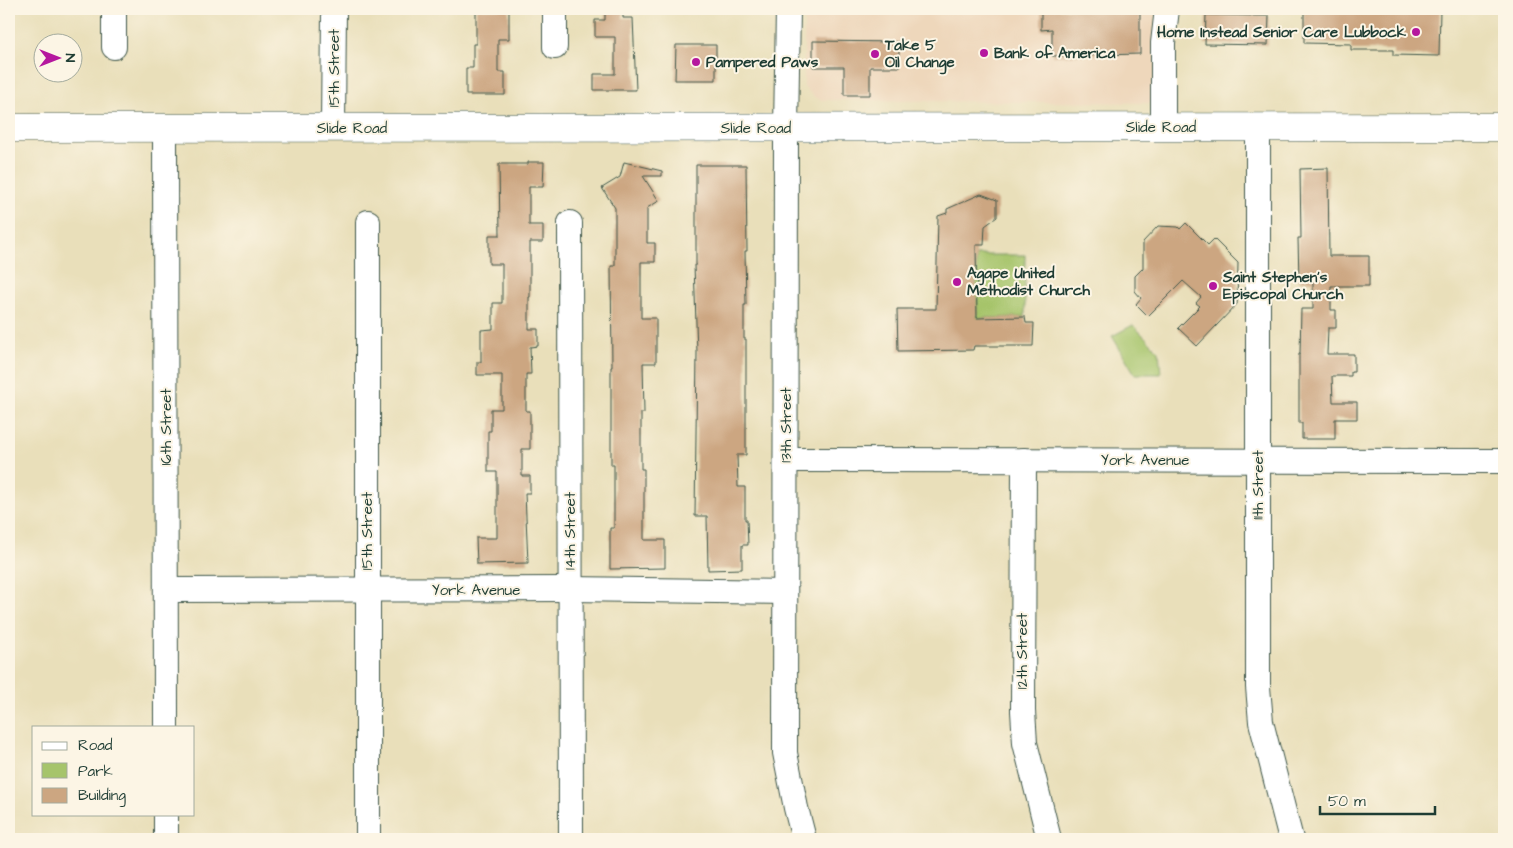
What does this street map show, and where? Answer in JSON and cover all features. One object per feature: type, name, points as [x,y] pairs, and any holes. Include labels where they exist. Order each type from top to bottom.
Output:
[{"type":"main road","name":"Slide Road","points":[[9,128],[1504,127]]},
{"type":"street","points":[[114,9],[114,47]]},
{"type":"street","name":"15th Street","points":[[333,128],[334,9]]},
{"type":"street","points":[[555,9],[555,47]]},
{"type":"street","name":"13th Street","points":[[788,9],[786,128],[785,753],[804,839]]},
{"type":"street","points":[[1164,127],[1164,44],[1167,9]]},
{"type":"street","name":"11th Street","points":[[1258,127],[1258,687],[1261,722],[1291,839]]},
{"type":"street","name":"16th Street","points":[[165,128],[166,726]]},
{"type":"street","name":"15th Street","points":[[368,222],[368,839]]},
{"type":"street","name":"14th Street","points":[[570,223],[571,839]]},
{"type":"street","name":"York Avenue","points":[[786,460],[1504,461]]},
{"type":"street","name":"12th Street","points":[[1024,460],[1023,711],[1025,743],[1049,839]]},
{"type":"street","name":"York Avenue","points":[[166,590],[570,589],[785,592]]},
{"type":"street","points":[[166,816],[166,839]]},
{"type":"shaded area","points":[[804,9],[1157,9],[1155,103],[821,100],[814,97],[804,87]]},
{"type":"green space","points":[[976,255],[1025,255],[1025,317],[977,318]]},
{"type":"green space","points":[[1133,325],[1159,351],[1161,374],[1135,374],[1112,336]]},
{"type":"building","points":[[476,9],[509,9],[509,39],[498,39],[498,72],[505,72],[505,95],[466,95],[466,68],[473,68],[473,44],[476,44]]},
{"type":"building","points":[[605,9],[623,9],[623,18],[633,18],[636,90],[594,90],[594,74],[615,74],[615,37],[595,37],[595,20],[605,20]]},
{"type":"building","points":[[1041,9],[1140,9],[1140,54],[1052,56],[1052,29],[1041,30]]},
{"type":"building","points":[[1440,9],[1439,56],[1393,55],[1393,50],[1351,50],[1351,44],[1304,43],[1304,10]]},
{"type":"building","points":[[1206,15],[1269,16],[1268,45],[1205,44]]},
{"type":"building","points":[[813,41],[899,42],[899,67],[870,67],[870,95],[844,95],[844,67],[813,67]]},
{"type":"building","name":"Pampered Paws","points":[[676,45],[716,45],[716,80],[675,80]]},
{"type":"building","points":[[528,162],[544,162],[543,187],[529,187],[529,225],[543,225],[543,242],[530,242],[529,329],[538,329],[538,346],[530,347],[531,374],[526,374],[526,411],[530,411],[530,449],[522,449],[522,476],[530,476],[530,493],[525,493],[528,563],[477,564],[476,538],[497,538],[497,472],[488,472],[488,431],[491,431],[491,409],[502,409],[502,375],[477,375],[477,362],[481,362],[481,330],[493,329],[493,303],[502,303],[502,264],[489,264],[489,235],[500,235],[499,164],[528,164]]},
{"type":"building","points":[[624,162],[662,171],[662,176],[643,176],[659,201],[647,208],[647,243],[655,243],[655,262],[641,262],[641,318],[656,318],[656,363],[643,363],[644,413],[641,413],[641,469],[644,469],[644,540],[665,540],[665,568],[610,569],[610,528],[614,528],[614,465],[611,465],[611,266],[615,266],[615,208],[602,188],[620,177]]},
{"type":"building","points":[[696,165],[746,165],[747,251],[745,251],[746,305],[744,305],[744,339],[746,339],[746,455],[737,455],[738,487],[745,487],[745,520],[747,520],[748,545],[742,545],[742,569],[708,570],[707,516],[695,516],[697,352],[694,265],[696,265]]},
{"type":"building","points":[[1328,168],[1329,256],[1369,256],[1369,286],[1331,286],[1331,310],[1336,310],[1336,328],[1328,328],[1327,354],[1354,354],[1354,372],[1351,372],[1351,376],[1332,376],[1333,402],[1357,402],[1357,419],[1335,419],[1335,439],[1302,439],[1302,423],[1299,423],[1301,309],[1313,309],[1313,281],[1299,281],[1298,238],[1301,238],[1300,169]]},
{"type":"building","name":"Agape United Methodist Church","points":[[981,194],[997,200],[997,217],[985,226],[984,245],[976,245],[977,318],[1025,317],[1026,323],[1034,323],[1033,346],[974,346],[973,350],[898,351],[897,309],[936,309],[938,216],[947,213],[947,209]]},
{"type":"building","name":"Saint Stephen's Episcopal Church","points":[[1186,223],[1208,245],[1214,239],[1238,263],[1237,304],[1197,346],[1178,328],[1200,306],[1196,303],[1201,297],[1183,281],[1148,316],[1136,304],[1141,298],[1135,291],[1135,276],[1143,268],[1143,242],[1158,226],[1178,227],[1180,229]]},
{"type":"place","name":"Home Instead Senior Care Lubbock","points":[[1416,32]]},
{"type":"place","name":"Bank of America","points":[[984,53]]},
{"type":"place","name":"Take 5 Oil Change","points":[[875,54]]},
{"type":"place","name":"Pampered Paws","points":[[696,62]]},
{"type":"place","name":"Agape United Methodist Church","points":[[957,282]]},
{"type":"place","name":"Saint Stephen's Episcopal Church","points":[[1213,286]]}]
